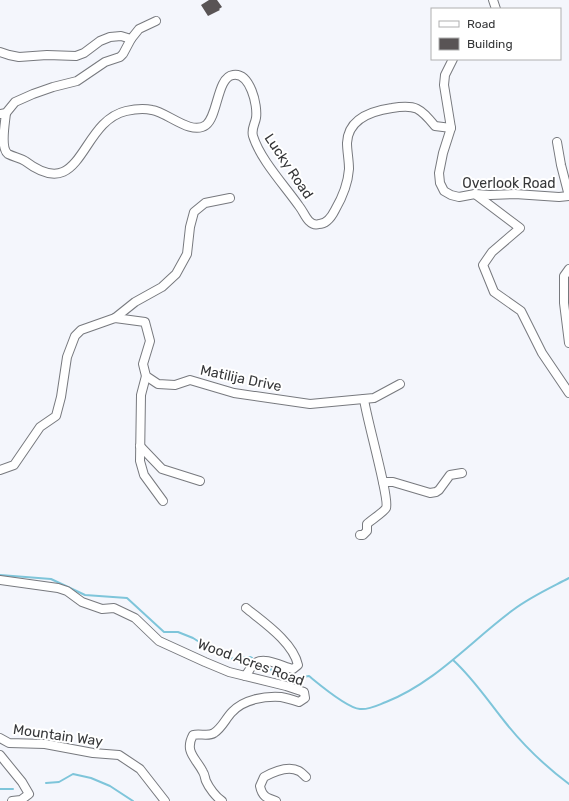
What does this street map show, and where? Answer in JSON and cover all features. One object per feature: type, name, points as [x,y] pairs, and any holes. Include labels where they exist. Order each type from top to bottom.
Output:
[{"type":"street","points":[[3,113],[15,102],[27,96],[77,81],[105,62],[120,57],[139,29],[156,21]]},
{"type":"street","points":[[0,52],[19,57],[47,55],[76,56],[84,53],[100,41],[110,37],[121,36],[131,39]]},
{"type":"street","name":"Overlook Road","points":[[452,60],[445,75],[444,85],[451,128],[443,153],[439,173],[440,183],[444,191],[459,197],[475,194],[515,194],[559,197],[569,196]]},
{"type":"street","name":"Lucky Road","points":[[3,113],[2,146],[5,152],[23,160],[33,168],[52,175],[66,171],[76,162],[98,130],[117,113],[137,108],[153,110],[172,117],[185,126],[195,128],[204,126],[211,119],[219,92],[227,78],[232,75],[242,76],[247,80],[255,102],[256,118],[253,124],[252,134],[257,146],[271,168],[304,212],[308,221],[313,224],[323,223],[331,217],[338,205],[346,185],[349,169],[347,143],[348,133],[358,120],[366,114],[385,109],[407,106],[424,112],[435,126],[451,128]]},
{"type":"street","points":[[556,142],[569,196]]},
{"type":"street","points":[[475,194],[520,228],[492,252],[483,265],[494,292],[521,311],[542,353],[569,394]]},
{"type":"street","points":[[0,470],[14,465],[40,427],[56,416],[61,397],[67,357],[75,336],[81,330],[114,318],[135,302],[162,287],[176,274],[186,254],[194,212],[205,203],[230,198]]},
{"type":"street","points":[[569,268],[564,276],[564,302],[569,343]]},
{"type":"street","points":[[114,318],[145,322],[150,341],[143,364],[146,376],[142,395],[140,461],[144,475],[163,501]]},
{"type":"street","name":"Matilija Drive","points":[[146,376],[158,384],[175,385],[190,380],[234,392],[310,404],[374,398],[400,384]]},
{"type":"street","points":[[360,535],[363,535],[367,531],[367,524],[385,509],[387,505],[364,399]]},
{"type":"street","points":[[140,446],[162,469],[200,481]]},
{"type":"street","points":[[383,482],[393,482],[430,493],[439,490],[450,475],[462,473]]},
{"type":"street","name":"Wood Acres Road","points":[[0,580],[58,588],[67,591],[82,602],[102,609],[114,608],[135,618],[159,640],[205,662],[246,676],[304,692],[305,698],[299,702],[282,697],[257,699],[245,702],[232,712],[214,733],[208,735],[198,733],[193,735],[190,742],[190,752],[203,772],[206,782],[222,801]]},
{"type":"street","points":[[246,608],[283,639],[297,660],[298,665],[293,669],[277,663],[261,661],[255,663],[246,676]]},
{"type":"street","name":"Mountain Way","points":[[0,738],[9,743],[45,744],[93,753],[118,755],[140,769],[165,801]]},
{"type":"street","points":[[0,755],[22,782],[29,794],[21,800],[12,801]]},
{"type":"street","points":[[276,801],[266,798],[262,794],[260,786],[264,777],[283,770],[291,769],[298,770],[306,777]]},
{"type":"building","points":[[209,0],[217,0],[222,7],[219,9],[220,10],[208,16],[201,5]]},
{"type":"waterway","points":[[0,575],[51,579],[85,595],[127,598],[164,632],[178,632],[193,638],[226,659],[252,658]]},
{"type":"waterway","points":[[268,668],[289,679],[309,676],[348,705],[360,709],[370,708],[404,694],[421,684],[520,605],[569,578]]},
{"type":"waterway","points":[[453,660],[474,682],[505,722],[527,747],[543,763],[569,784]]},
{"type":"waterway","points":[[46,783],[59,782],[73,774],[91,778],[110,786],[133,801]]},
{"type":"waterway","points":[[0,789],[13,789]]}]
